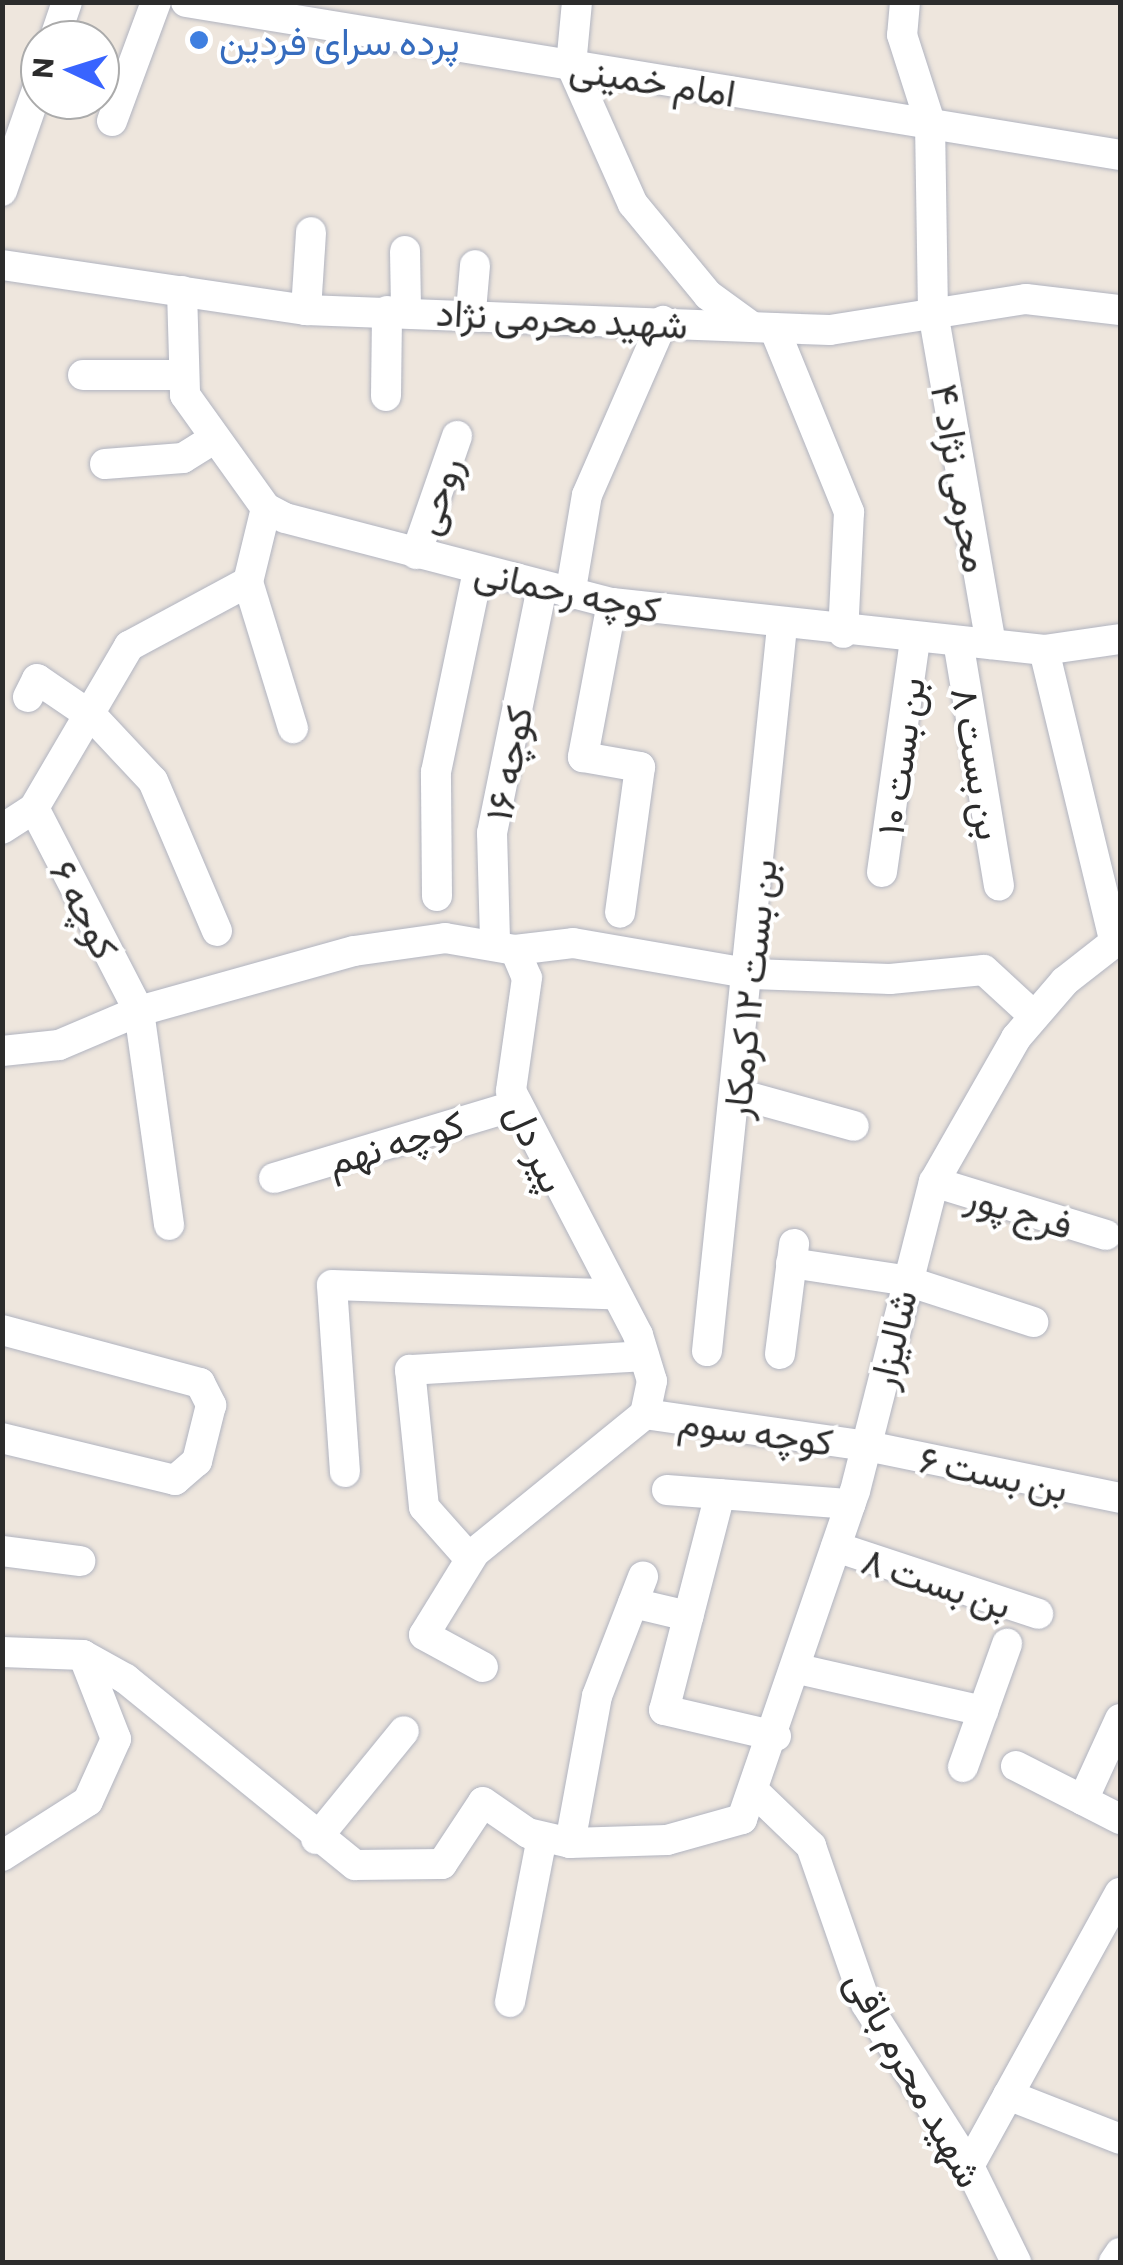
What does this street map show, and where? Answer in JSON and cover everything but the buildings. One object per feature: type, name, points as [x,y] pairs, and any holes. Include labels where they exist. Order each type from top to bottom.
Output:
[{"type":"street","points":[[112,121],[156,2]]},
{"type":"street","name":"امام خمینی","points":[[186,2],[319,14],[570,65],[1120,155]]},
{"type":"street","points":[[577,2],[570,65],[632,204],[708,296],[763,328],[849,512],[843,633]]},
{"type":"street","name":"محرمی نژاد ۴","points":[[905,2],[902,35],[930,122],[933,312],[991,644]]},
{"type":"street","points":[[2,191],[27,120]]},
{"type":"street","points":[[306,310],[311,232]]},
{"type":"street","points":[[386,396],[404,251]]},
{"type":"street","name":"شهید محرمی نژاد","points":[[2,264],[306,310],[471,311],[830,330],[1026,299],[1120,310]]},
{"type":"street","points":[[471,311],[475,264]]},
{"type":"street","points":[[182,290],[181,375],[212,440],[266,508],[248,582],[293,728]]},
{"type":"street","name":"کوچه ۱۶","points":[[505,945],[492,832],[556,592],[588,495],[664,321]]},
{"type":"street","points":[[83,376],[181,375]]},
{"type":"street","name":"روحی","points":[[416,554],[457,436]]},
{"type":"street","points":[[105,464],[183,458],[212,440]]},
{"type":"street","name":"کوچه رحمانی","points":[[266,508],[416,554],[612,603],[782,628],[1044,650],[1120,639]]},
{"type":"street","points":[[437,896],[436,772],[478,571]]},
{"type":"street","points":[[2,829],[34,808],[94,718],[130,646],[248,582]]},
{"type":"street","points":[[612,603],[583,757],[640,767],[620,913]]},
{"type":"street","name":"بن بست ۱۲ کرمکار","points":[[707,1350],[752,974],[782,628]]},
{"type":"street","name":"بن بست ۱۰","points":[[882,872],[916,639]]},
{"type":"street","name":"بن بست ۸","points":[[958,641],[1000,886]]},
{"type":"street","points":[[1044,650],[1117,939]]},
{"type":"street","points":[[28,697],[37,679],[94,718],[153,781],[216,931]]},
{"type":"street","name":"کوچه ۶","points":[[34,808],[139,1011],[168,1225]]},
{"type":"street","name":"شالیزار","points":[[758,1794],[867,1446],[904,1280],[934,1182],[1034,1016],[1117,939]]},
{"type":"street","points":[[2,1051],[59,1044],[139,1011],[354,951],[505,945],[573,943],[752,974],[890,979],[984,970],[1034,1016]]},
{"type":"street","name":"پیر دل","points":[[505,945],[526,978],[511,1091],[644,1356],[652,1381],[645,1414]]},
{"type":"street","points":[[738,1094],[854,1126]]},
{"type":"street","name":"کوچه نهم","points":[[274,1178],[517,1105]]},
{"type":"street","name":"فرج پور","points":[[934,1182],[1106,1235]]},
{"type":"street","points":[[780,1354],[792,1254],[904,1280],[1033,1322]]},
{"type":"street","points":[[344,1472],[326,1296],[332,1284],[610,1294]]},
{"type":"street","points":[[2,1330],[200,1383],[211,1405],[206,1437],[188,1474],[175,1480],[2,1438]]},
{"type":"street","points":[[470,1560],[424,1507],[410,1370],[644,1356]]},
{"type":"street","points":[[483,1667],[424,1635],[470,1560],[645,1414]]},
{"type":"street","name":"کوچه سوم","points":[[645,1414],[867,1446]]},
{"type":"street","name":"بن بست ۶","points":[[867,1446],[1120,1498]]},
{"type":"street","points":[[667,1490],[850,1504]]},
{"type":"street","points":[[720,1494],[664,1710],[776,1736]]},
{"type":"street","name":"بن بست ۸","points":[[836,1547],[1038,1614]]},
{"type":"street","points":[[2,1551],[80,1561]]},
{"type":"street","points":[[510,2002],[597,1696],[638,1590],[688,1616]]},
{"type":"street","points":[[963,1766],[1006,1644]]},
{"type":"street","points":[[2,1652],[83,1655],[126,1679],[316,1839],[355,1865],[428,1867],[452,1857],[483,1802],[556,1840],[666,1840],[728,1826],[758,1794]]},
{"type":"street","points":[[2,1856],[88,1801],[116,1738],[83,1655]]},
{"type":"street","points":[[798,1669],[983,1711]]},
{"type":"street","points":[[1082,1800],[1120,1719]]},
{"type":"street","points":[[316,1839],[404,1731]]},
{"type":"street","points":[[1016,1766],[1120,1820]]},
{"type":"street","name":"شهید محرم باقی","points":[[758,1794],[811,1846],[866,2004],[969,2166],[1016,2262]]},
{"type":"street","points":[[969,2166],[1120,1892]]},
{"type":"street","points":[[1008,2095],[1120,2140]]},
{"type":"street","points":[[1114,2262],[1120,2253]]},
{"type":"place","name":"پرده سرای فردین","points":[[199,40]]}]
